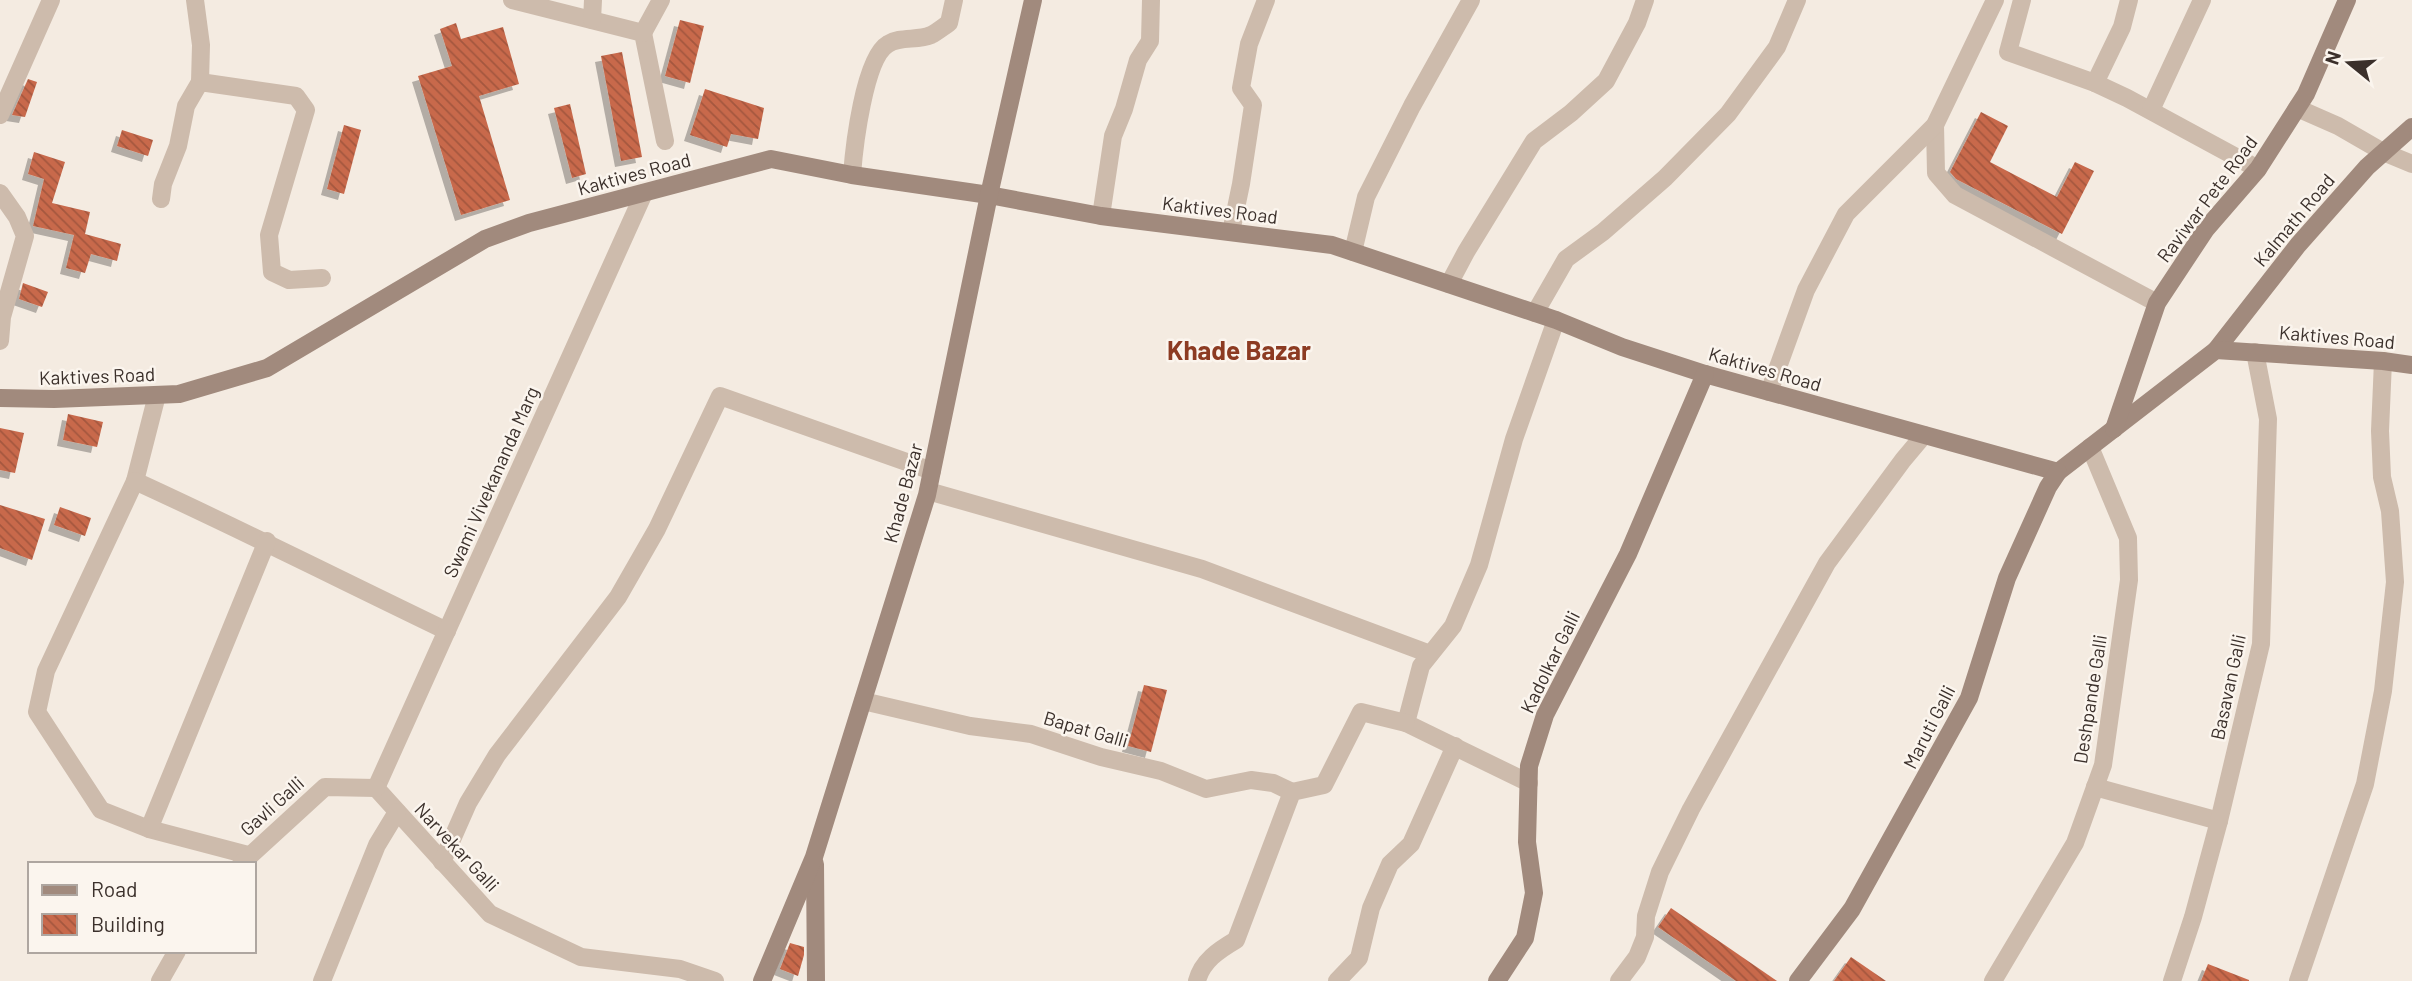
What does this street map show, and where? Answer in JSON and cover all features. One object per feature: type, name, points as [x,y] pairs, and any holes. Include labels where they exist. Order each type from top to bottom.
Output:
[{"type":"main road","name":"Khade Bazar","points":[[762,981],[814,857],[928,491],[1032,0]]},
{"type":"main road","name":"Raviwar Pete Road","points":[[2114,429],[2157,303],[2206,229],[2258,169],[2306,94],[2347,0]]},
{"type":"main road","name":"Kalmath Road","points":[[2216,349],[2298,246],[2367,167],[2412,127]]},
{"type":"main road","name":"Kaktives Road","points":[[0,398],[54,399],[179,394],[267,368],[485,239],[529,223],[771,159],[1101,216],[1332,245],[1556,320],[1622,347],[1705,374],[2058,472]]},
{"type":"main road","name":"Kaktives Road","points":[[2216,349],[2412,365]]},
{"type":"main road","points":[[2058,472],[2216,349]]},
{"type":"main road","name":"Kadolkar Galli","points":[[1497,981],[1525,938],[1534,893],[1527,842],[1529,766],[1545,715],[1628,554],[1705,374]]},
{"type":"main road","name":"Maruti Galli","points":[[1798,981],[1852,909],[1969,698],[2007,578],[2048,487],[2058,472]]},
{"type":"main road","points":[[814,857],[816,981]]},
{"type":"street","points":[[0,115],[51,0]]},
{"type":"street","points":[[161,199],[163,184],[178,146],[186,106],[200,82],[201,45],[195,0]]},
{"type":"street","points":[[512,0],[643,33]]},
{"type":"street","points":[[592,20],[593,0]]},
{"type":"street","points":[[661,0],[643,33],[665,141]]},
{"type":"street","points":[[852,175],[855,137],[862,103],[877,57],[887,44],[929,36],[949,23],[954,0]]},
{"type":"street","points":[[1101,216],[1113,136],[1138,60],[1150,41],[1151,0]]},
{"type":"street","points":[[1231,232],[1252,105],[1241,88],[1249,44],[1266,0]]},
{"type":"street","points":[[1353,252],[1366,197],[1412,106],[1471,0]]},
{"type":"street","points":[[1449,284],[1534,141],[1571,113],[1606,81],[1637,23],[1645,0]]},
{"type":"street","points":[[1535,313],[1566,259],[1603,232],[1665,178],[1728,114],[1777,47],[1797,0]]},
{"type":"street","points":[[2022,0],[2008,52],[2095,83],[2151,110],[2258,169]]},
{"type":"street","points":[[2095,83],[2122,27],[2129,0]]},
{"type":"street","points":[[2151,110],[2202,0]]},
{"type":"street","points":[[1769,392],[1806,290],[1846,214],[1935,125],[1996,1]]},
{"type":"street","points":[[200,82],[296,96],[306,110],[269,235],[272,272],[289,280],[322,278]]},
{"type":"street","points":[[2297,108],[2412,164]]},
{"type":"street","points":[[1935,125],[1936,173],[1955,195],[2157,303]]},
{"type":"street","points":[[0,193],[17,217],[25,236],[2,317],[0,341]]},
{"type":"street","name":"Swami Vivekananda Marg","points":[[376,788],[644,193]]},
{"type":"street","points":[[1406,723],[1421,666],[1453,626],[1479,565],[1514,439],[1556,320]]},
{"type":"street","name":"Basavan Galli","points":[[2172,981],[2193,917],[2219,821],[2261,645],[2267,419],[2255,352]]},
{"type":"street","points":[[2298,981],[2365,784],[2383,691],[2395,582],[2390,511],[2382,477],[2380,431],[2383,361]]},
{"type":"street","points":[[157,395],[135,481],[46,671],[37,712],[101,810],[149,829],[245,859]]},
{"type":"street","points":[[442,862],[468,803],[497,755],[618,597],[657,529],[720,396],[932,471]]},
{"type":"street","points":[[1619,981],[1637,957],[1645,937],[1646,916],[1660,873],[1691,808],[1827,563],[1924,435]]},
{"type":"street","name":"Deshpande Galli","points":[[1993,981],[2075,843],[2103,765],[2129,569],[2129,538],[2090,447]]},
{"type":"street","points":[[135,481],[267,541],[301,561],[447,631]]},
{"type":"street","points":[[928,491],[1202,569],[1430,654]]},
{"type":"street","points":[[149,829],[267,541]]},
{"type":"street","name":"Bapat Galli","points":[[863,701],[970,726],[1031,734],[1101,757],[1161,771],[1206,789],[1251,780],[1273,783],[1292,792]]},
{"type":"street","points":[[1197,981],[1199,971],[1218,950],[1236,940],[1292,792],[1324,785],[1361,712],[1406,723],[1529,783]]},
{"type":"street","points":[[1337,981],[1359,958],[1371,908],[1390,864],[1411,844],[1455,746]]},
{"type":"street","name":"Gavli Galli","points":[[245,859],[325,787],[376,788]]},
{"type":"street","points":[[2095,787],[2219,821]]},
{"type":"street","name":"Narvekar Galli","points":[[376,788],[490,914],[581,957],[680,969],[715,981]]},
{"type":"street","points":[[321,981],[377,845],[397,812]]},
{"type":"street","points":[[160,981],[176,953]]},
{"type":"building","points":[[680,20],[704,26],[690,83],[665,76]]},
{"type":"building","points":[[456,23],[461,39],[503,27],[519,84],[479,96],[510,200],[461,215],[418,76],[452,66],[440,29]]},
{"type":"building","points":[[622,52],[642,157],[621,161],[601,56]]},
{"type":"building","points":[[28,79],[37,82],[25,117],[12,115]]},
{"type":"building","points":[[705,89],[764,108],[758,139],[731,134],[727,147],[690,135]]},
{"type":"building","points":[[570,104],[586,174],[572,178],[554,108]]},
{"type":"building","points":[[1981,112],[2008,126],[1990,162],[2057,197],[2075,162],[2094,171],[2062,234],[1956,179],[1950,172]]},
{"type":"building","points":[[344,125],[361,130],[344,194],[327,189]]},
{"type":"building","points":[[122,130],[153,140],[148,156],[117,146]]},
{"type":"building","points":[[34,152],[65,162],[52,203],[90,212],[85,234],[121,244],[117,261],[91,254],[85,273],[66,268],[74,235],[33,226],[44,179],[28,174]]},
{"type":"building","points":[[23,283],[48,292],[42,307],[19,299]]},
{"type":"building","points":[[68,414],[103,422],[97,447],[63,440]]},
{"type":"building","points":[[0,428],[24,433],[15,473],[0,470]]},
{"type":"building","points":[[0,505],[45,519],[32,560],[0,548]]},
{"type":"building","points":[[60,507],[91,518],[85,536],[54,525]]},
{"type":"building","points":[[1144,685],[1167,690],[1151,752],[1128,746]]},
{"type":"building","points":[[1671,908],[1777,981],[1736,981],[1658,927]]},
{"type":"building","points":[[790,943],[804,947],[798,976],[780,969]]},
{"type":"building","points":[[1851,957],[1886,981],[1834,981]]},
{"type":"building","points":[[2208,964],[2249,980],[2249,981],[2201,981]]},
{"type":"district","name":"Khade Bazar","points":[[1239,351]]}]
